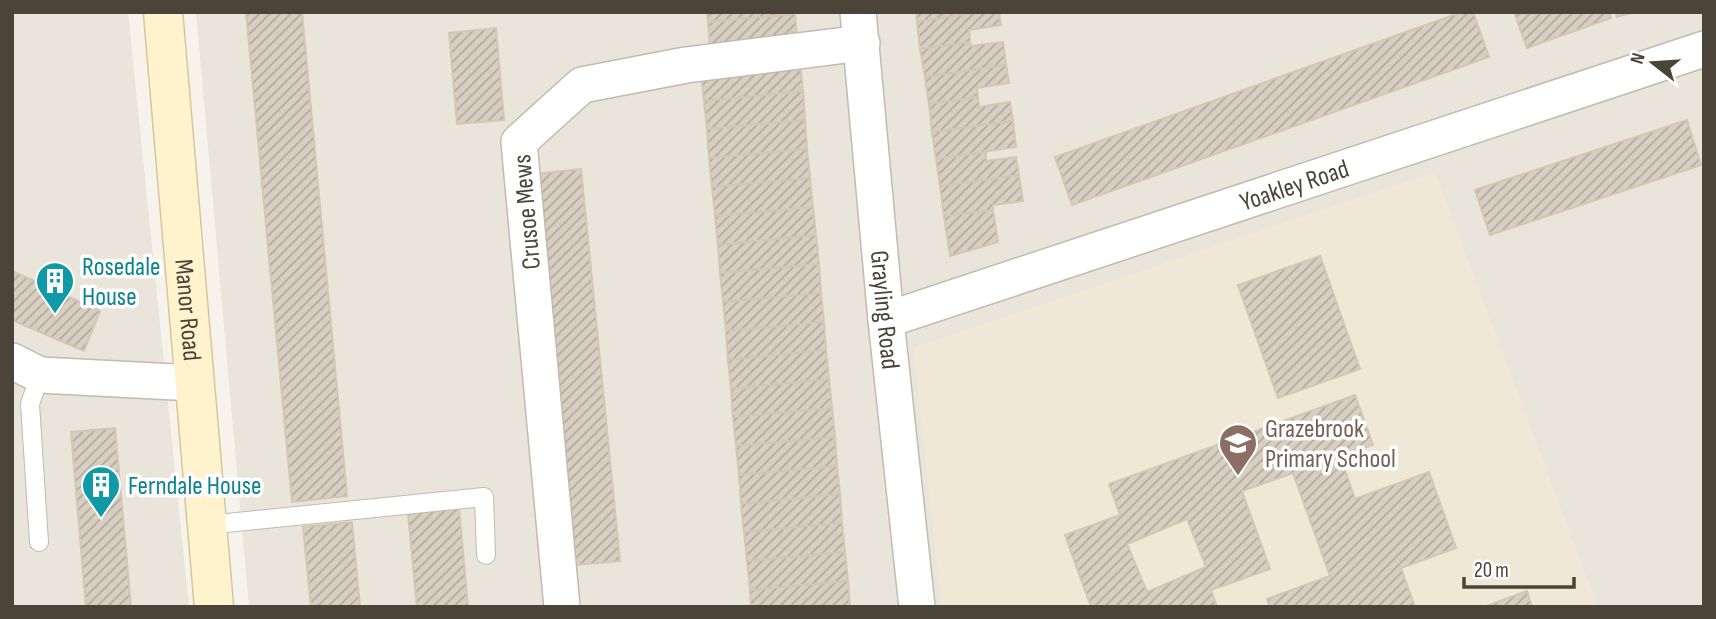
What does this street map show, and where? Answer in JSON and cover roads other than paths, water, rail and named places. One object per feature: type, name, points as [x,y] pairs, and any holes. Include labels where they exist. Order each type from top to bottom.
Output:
[{"type":"main road","name":"Manor Road","points":[[163,12],[214,607]]},
{"type":"street","name":"Grayling Road","points":[[860,27],[886,320],[917,607]]},
{"type":"street","name":"Crusoe Mews","points":[[562,607],[519,142],[582,85],[860,27]]},
{"type":"street","name":"Yoakley Road","points":[[886,320],[1704,49]]},
{"type":"street","points":[[26,368],[194,383]]},
{"type":"lane","points":[[26,368],[39,542]]},
{"type":"lane","points":[[207,525],[484,498],[486,555]]},
{"type":"place","name":"Rosedale House","points":[[55,315]]},
{"type":"place","name":"Grazebrook Primary School","points":[[1238,477]]},
{"type":"place","name":"Ferndale House","points":[[101,519]]}]
